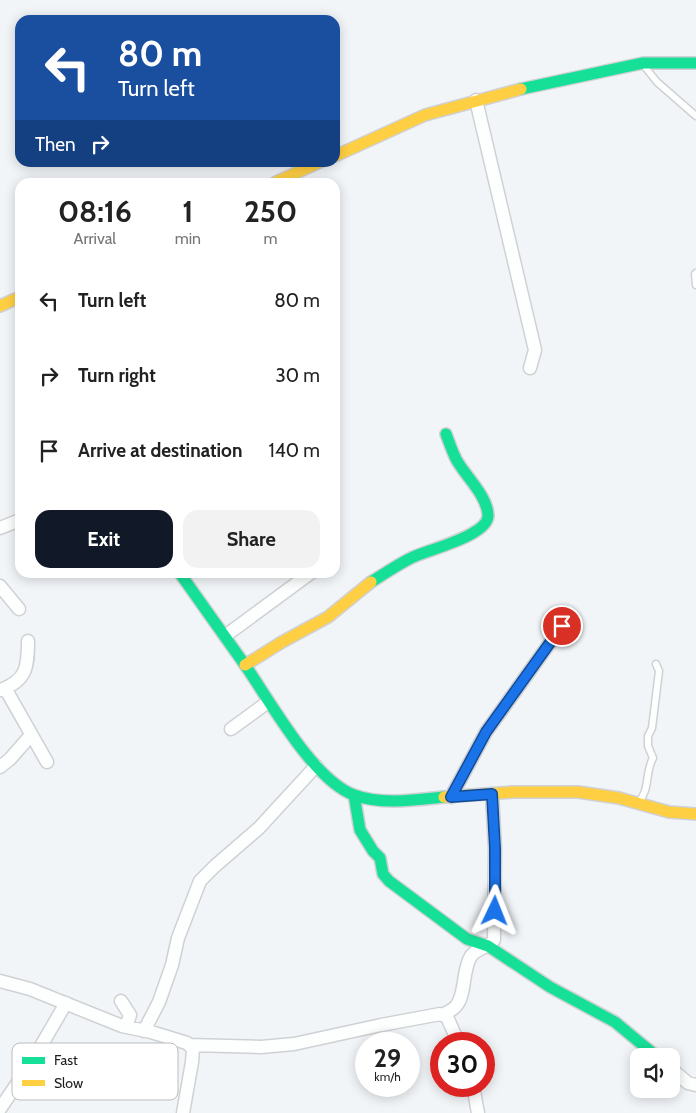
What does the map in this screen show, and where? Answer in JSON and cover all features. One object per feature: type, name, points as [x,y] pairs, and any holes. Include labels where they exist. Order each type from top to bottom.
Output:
[{"type":"street","points":[[340,154],[425,115],[476,100],[518,89],[643,64],[694,60]]},
{"type":"street","points":[[476,100],[535,350],[530,368]]},
{"type":"street","points":[[285,178],[309,167]]},
{"type":"street","points":[[0,306],[15,299]]},
{"type":"street","points":[[245,665],[328,617],[367,584],[404,562],[479,530],[486,523],[488,514],[482,496],[456,459],[446,434]]},
{"type":"street","points":[[0,528],[15,522]]},
{"type":"street","points":[[183,578],[298,744],[316,766],[339,787],[354,795],[382,800],[410,800],[492,794],[578,792],[638,803],[669,812],[696,814]]},
{"type":"street","points":[[225,636],[304,578]]},
{"type":"street","points":[[0,586],[19,609]]},
{"type":"street","points":[[451,797],[486,732],[562,626]]},
{"type":"street","points":[[28,641],[28,663],[24,675],[3,689],[47,762]]},
{"type":"street","points":[[231,728],[268,702]]},
{"type":"street","points":[[0,767],[10,759],[31,735]]},
{"type":"street","points":[[144,1031],[158,1002],[172,965],[178,938],[200,880],[259,828],[316,766]]},
{"type":"street","points":[[443,1015],[457,1006],[466,967],[474,952],[488,946],[494,940],[495,848],[492,794]]},
{"type":"street","points":[[354,795],[360,830],[373,852],[380,858],[383,874],[389,881],[467,939],[488,946],[550,987],[615,1022],[646,1048]]},
{"type":"street","points":[[0,981],[30,989],[126,1027],[187,1043],[193,1049],[183,1113]]},
{"type":"street","points":[[121,1000],[130,1015],[126,1027]]},
{"type":"street","points":[[43,1043],[66,1003]]},
{"type":"street","points":[[189,1045],[261,1046],[294,1044],[440,1014],[447,1017],[454,1032]]},
{"type":"street","points":[[680,1076],[688,1083],[696,1086]]},
{"type":"street","points":[[0,1109],[12,1091]]},
{"type":"street","points":[[475,1097],[478,1113]]},
{"type":"lane","points":[[643,64],[657,82],[696,116]]},
{"type":"lane","points":[[696,273],[696,285]]},
{"type":"lane","points":[[638,803],[643,797],[648,767],[653,758],[648,746],[648,736],[652,728],[659,671],[656,664]]},
{"type":"traffic: fast","points":[[521,89],[643,63],[696,63]]},
{"type":"traffic: fast","points":[[371,582],[411,558],[468,536],[486,523],[488,515],[484,500],[456,459],[446,434]]},
{"type":"traffic: fast","points":[[183,578],[308,757],[339,787],[354,795],[376,800],[399,801],[444,797]]},
{"type":"traffic: fast","points":[[354,795],[360,830],[373,851],[380,858],[383,874],[389,881],[467,939],[488,946],[550,987],[615,1022],[646,1048]]},
{"type":"traffic: slow","points":[[340,154],[425,115],[521,89]]},
{"type":"traffic: slow","points":[[285,178],[309,167]]},
{"type":"traffic: slow","points":[[0,306],[15,299]]},
{"type":"traffic: slow","points":[[245,665],[328,617],[371,582]]},
{"type":"traffic: slow","points":[[444,797],[513,792],[578,792],[619,798],[669,812],[696,814]]},
{"type":"route","points":[[495,911],[496,882],[492,794],[451,797],[486,732],[562,626]]}]
